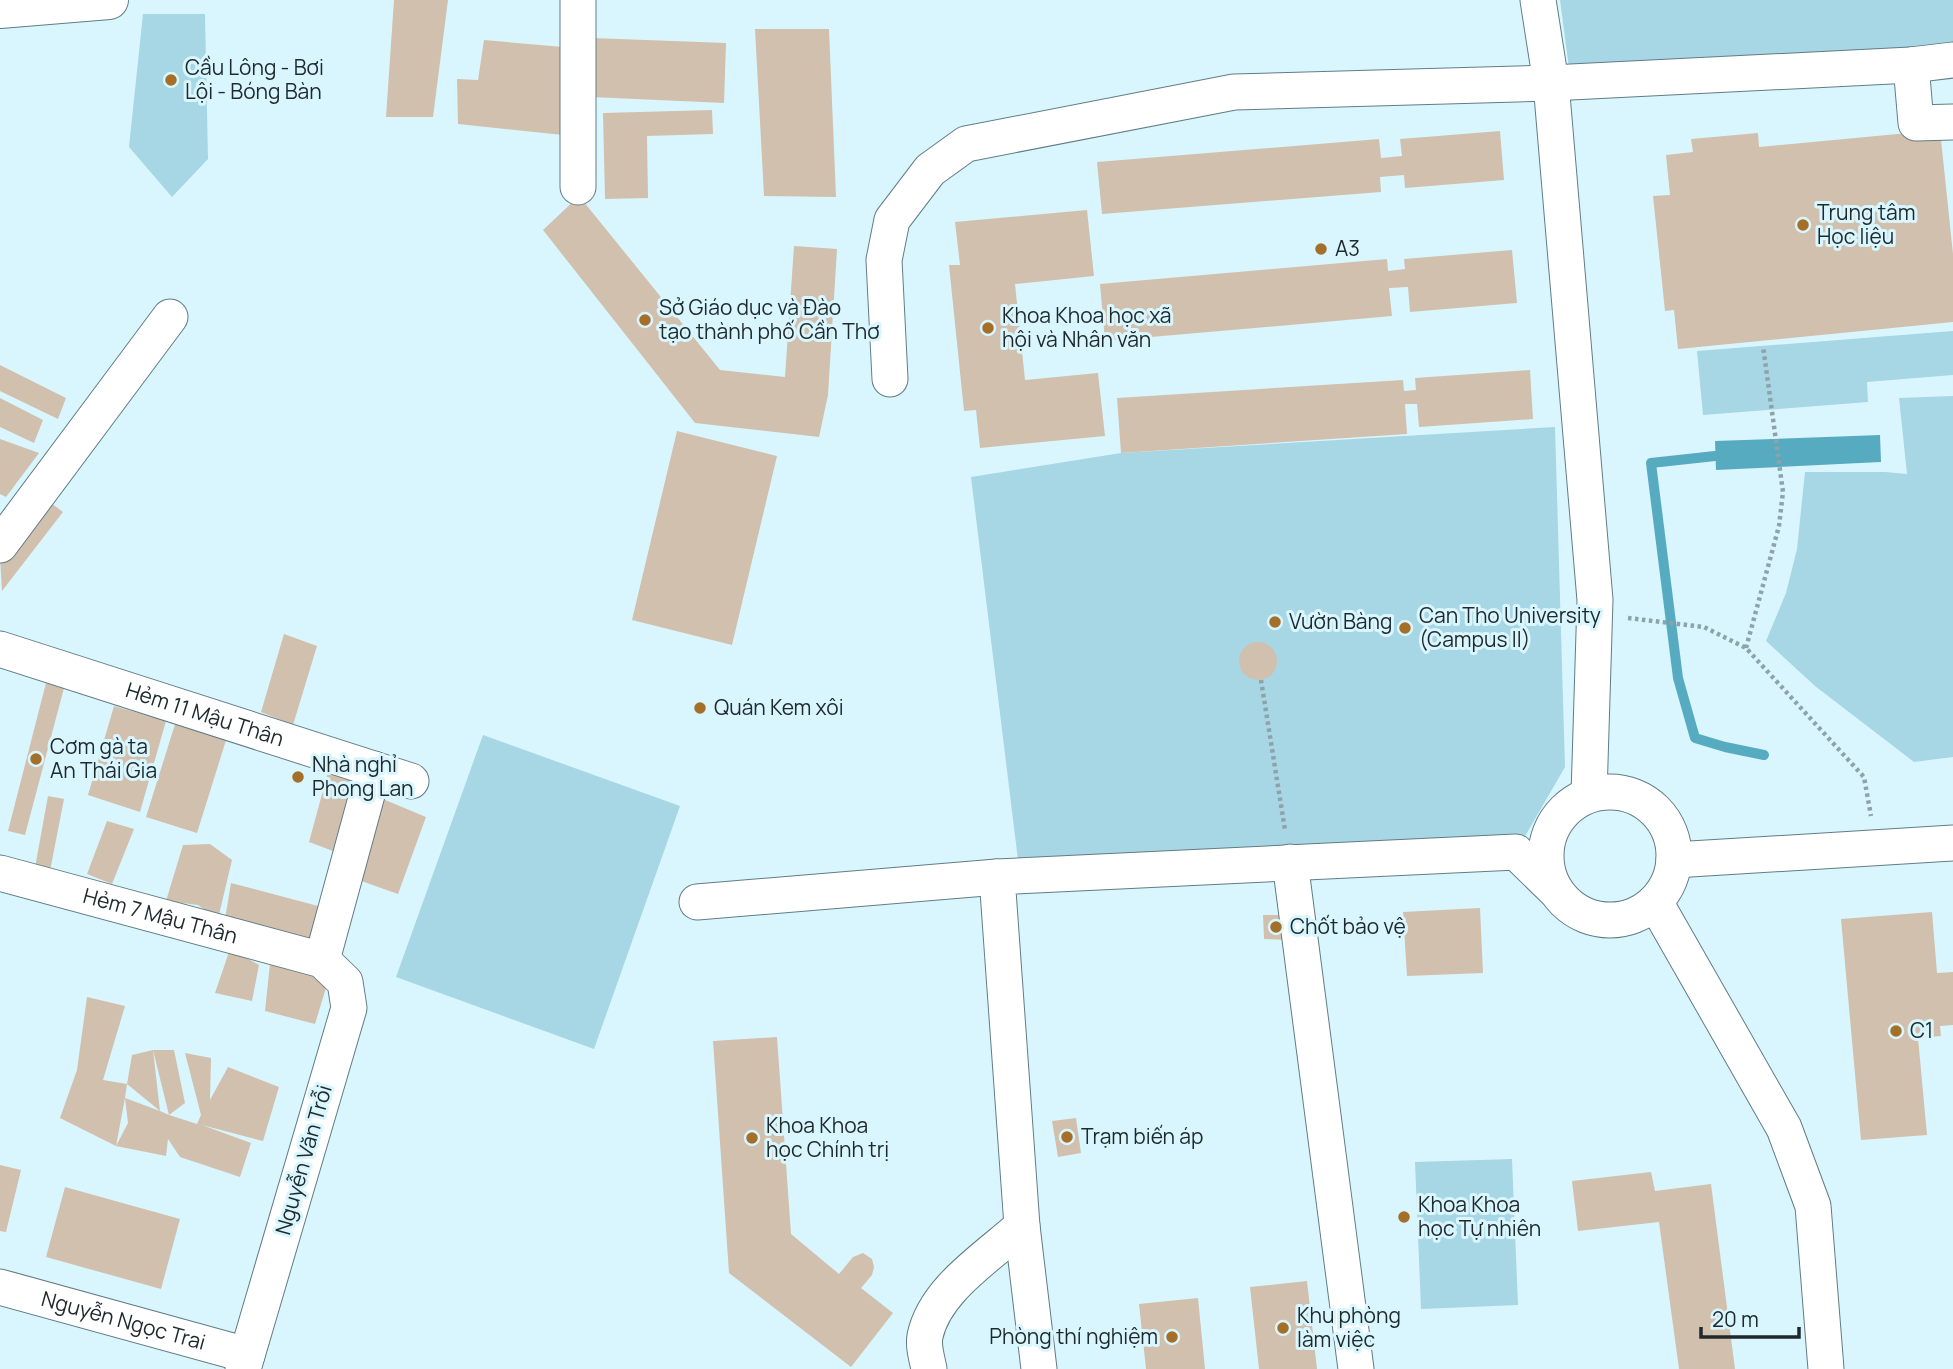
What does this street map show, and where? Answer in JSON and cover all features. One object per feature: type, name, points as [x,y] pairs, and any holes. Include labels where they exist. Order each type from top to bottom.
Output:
[{"type":"highway","points":[[0,9],[109,0]]},
{"type":"street","points":[[578,0],[578,187]]},
{"type":"street","points":[[1538,0],[1551,83],[1594,614],[1589,795]]},
{"type":"street","points":[[890,379],[884,260],[892,220],[929,170],[966,144],[1234,92],[1551,83],[1911,65],[1953,60]]},
{"type":"street","points":[[1911,65],[1916,122],[1953,122]]},
{"type":"street","points":[[0,545],[170,317]]},
{"type":"street","name":"Hẻm 11 Mậu Thân","points":[[0,649],[411,781]]},
{"type":"street","points":[[322,960],[374,769]]},
{"type":"street","points":[[697,902],[997,877],[1516,852],[1573,908],[1595,919],[1611,921],[1642,912],[1665,890],[1674,860],[1666,825],[1648,806],[1624,794],[1606,792],[1589,795],[1572,804],[1558,818],[1548,835],[1545,854],[1548,874],[1556,891]]},
{"type":"street","points":[[1674,860],[1953,843]]},
{"type":"street","points":[[1290,862],[1357,1368]]},
{"type":"street","name":"Hẻm 7 Mậu Thân","points":[[0,873],[322,960]]},
{"type":"street","points":[[997,877],[1022,1226],[1039,1369]]},
{"type":"street","points":[[1655,902],[1784,1128],[1813,1206],[1826,1369]]},
{"type":"street","name":"Nguyễn Văn Trỗi","points":[[245,1362],[349,1009],[345,982],[322,960]]},
{"type":"street","points":[[929,1369],[924,1339],[932,1313],[949,1290],[1022,1226]]},
{"type":"street","name":"Nguyễn Ngọc Trai","points":[[0,1287],[245,1362]]},
{"type":"path","points":[[1746,648],[1779,526],[1783,492],[1763,346]]},
{"type":"path","points":[[1594,614],[1704,626],[1746,648],[1864,777],[1878,848]]},
{"type":"path","points":[[1261,680],[1290,862]]},
{"type":"shaded area","points":[[1560,0],[1953,0],[1953,45],[1569,68]]},
{"type":"shaded area","name":"Cầu Lông - Bơi Lội - Bóng Bàn","points":[[143,14],[205,14],[208,159],[172,197],[129,147]]},
{"type":"shaded area","points":[[1953,331],[1953,375],[1867,382],[1868,402],[1703,415],[1697,351]]},
{"type":"shaded area","points":[[1953,396],[1953,757],[1914,762],[1815,686],[1766,641],[1786,593],[1797,549],[1805,472],[1907,474],[1899,398]]},
{"type":"shaded area","name":"Vườn Bàng","points":[[1555,427],[1565,767],[1516,852],[1018,860],[971,477],[1121,453]]},
{"type":"shaded area","points":[[1880,435],[1881,462],[1716,470],[1715,441]]},
{"type":"shaded area","points":[[483,735],[680,806],[594,1049],[396,977]]},
{"type":"shaded area","points":[[1512,1159],[1518,1305],[1421,1309],[1415,1162]]},
{"type":"building","points":[[394,0],[448,0],[433,117],[386,117]]},
{"type":"building","points":[[755,29],[829,29],[836,197],[764,196]]},
{"type":"building","points":[[592,38],[726,43],[724,103],[591,97]]},
{"type":"building","points":[[484,40],[563,47],[563,135],[458,124],[457,79],[478,80]]},
{"type":"building","points":[[712,110],[713,134],[647,136],[648,198],[605,199],[603,113]]},
{"type":"building","name":"Trung tâm Học liệu","points":[[1940,130],[1953,254],[1953,322],[1678,349],[1674,310],[1665,311],[1653,196],[1670,195],[1666,155],[1693,152],[1691,139],[1758,133],[1759,147]]},
{"type":"building","points":[[1500,131],[1504,180],[1405,188],[1404,175],[1380,177],[1381,192],[1102,214],[1097,162],[1379,139],[1381,158],[1402,156],[1400,139]]},
{"type":"building","points":[[579,196],[720,370],[785,377],[794,246],[837,249],[828,395],[819,437],[695,423],[543,230]]},
{"type":"building","name":"Khoa Khoa học xã hội và Nhân văn","points":[[1087,210],[1094,276],[1015,284],[1025,380],[1098,373],[1105,436],[980,448],[976,410],[964,411],[949,265],[960,265],[955,222]]},
{"type":"building","points":[[1512,250],[1517,303],[1410,312],[1408,287],[1389,288],[1392,316],[1105,341],[1100,284],[1387,259],[1388,271],[1405,269],[1404,259]]},
{"type":"building","points":[[0,365],[66,398],[58,419],[0,391]]},
{"type":"building","points":[[1530,370],[1533,419],[1419,427],[1417,404],[1405,404],[1407,434],[1121,453],[1117,398],[1403,380],[1404,391],[1416,390],[1415,378]]},
{"type":"building","points":[[0,398],[43,420],[34,443],[0,427]]},
{"type":"building","points":[[677,431],[777,456],[732,645],[632,620]]},
{"type":"building","points":[[0,439],[39,453],[6,497],[0,494]]},
{"type":"building","points":[[43,497],[63,512],[2,591],[0,557]]},
{"type":"building","points":[[284,634],[317,646],[293,725],[261,712]]},
{"type":"building","points":[[1258,642],[1271,648],[1277,661],[1271,674],[1258,680],[1245,674],[1239,661],[1245,648]]},
{"type":"building","name":"Cơm gà ta An Thái Gia","points":[[46,683],[64,688],[25,835],[8,831]]},
{"type":"building","points":[[114,706],[166,721],[140,812],[88,795]]},
{"type":"building","points":[[176,721],[227,737],[197,833],[146,817]]},
{"type":"building","points":[[331,761],[364,772],[341,854],[309,842]]},
{"type":"building","points":[[48,796],[64,799],[49,876],[34,873]]},
{"type":"building","points":[[378,797],[426,817],[398,894],[350,877]]},
{"type":"building","points":[[107,821],[134,829],[112,884],[87,874]]},
{"type":"building","points":[[210,844],[232,860],[218,919],[198,905],[166,901],[183,845]]},
{"type":"building","points":[[231,883],[318,906],[311,943],[225,919]]},
{"type":"building","points":[[1480,908],[1483,973],[1407,976],[1403,912]]},
{"type":"building","name":"C1","points":[[1932,912],[1937,973],[1953,972],[1953,1025],[1940,1026],[1941,1036],[1918,1038],[1927,1135],[1861,1140],[1841,919]]},
{"type":"building","name":"Chốt bảo vệ","points":[[1263,915],[1289,915],[1289,940],[1264,939]]},
{"type":"building","points":[[230,949],[259,965],[252,1001],[215,993]]},
{"type":"building","points":[[271,954],[329,978],[315,1024],[265,1011]]},
{"type":"building","points":[[87,997],[125,1006],[103,1080],[127,1084],[116,1146],[60,1118],[77,1070]]},
{"type":"building","name":"Khoa Khoa học Chính trị","points":[[777,1037],[791,1234],[839,1274],[853,1257],[863,1253],[872,1259],[872,1275],[861,1288],[893,1313],[851,1367],[729,1273],[713,1041]]},
{"type":"building","points":[[153,1050],[160,1111],[127,1084],[132,1055]]},
{"type":"building","points":[[153,1050],[174,1050],[185,1103],[169,1115]]},
{"type":"building","points":[[185,1053],[211,1058],[210,1100],[228,1067],[279,1087],[263,1141],[202,1125],[251,1143],[240,1177],[180,1157],[168,1139],[166,1156],[116,1146],[128,1123],[125,1098],[197,1124],[201,1115]]},
{"type":"building","name":"Trạm biến áp","points":[[1076,1118],[1081,1153],[1058,1157],[1052,1121]]},
{"type":"building","points":[[0,1165],[21,1170],[6,1232],[0,1231]]},
{"type":"building","points":[[1651,1172],[1655,1191],[1711,1184],[1735,1369],[1679,1369],[1659,1222],[1578,1231],[1572,1181]]},
{"type":"building","points":[[65,1187],[180,1219],[161,1289],[46,1257]]},
{"type":"building","name":"Khu phòng làm việc","points":[[1307,1281],[1317,1369],[1259,1369],[1250,1287]]},
{"type":"building","name":"Phòng thí nghiệm","points":[[1198,1298],[1205,1369],[1146,1369],[1139,1304]]},
{"type":"waterway","points":[[1715,456],[1651,463],[1678,678],[1695,738],[1764,755]]},
{"type":"place","name":"Cầu Lông - Bơi Lội - Bóng Bàn","points":[[171,80]]},
{"type":"place","name":"Trung tâm Học liệu","points":[[1803,225]]},
{"type":"place","name":"A3","points":[[1321,249]]},
{"type":"place","name":"Sở Giáo dục và Đào tạo thành phố Cần Thơ","points":[[645,320]]},
{"type":"place","name":"Khoa Khoa học xã hội và Nhân văn","points":[[988,328]]},
{"type":"place","name":"Vườn Bàng","points":[[1275,622]]},
{"type":"place","name":"Can Tho University (Campus II)","points":[[1405,628]]},
{"type":"place","name":"Quán Kem xôi","points":[[700,708]]},
{"type":"place","name":"Cơm gà ta An Thái Gia","points":[[36,759]]},
{"type":"place","name":"Nhà nghỉ Phong Lan","points":[[298,777]]},
{"type":"place","name":"Chốt bảo vệ","points":[[1276,927]]},
{"type":"place","name":"C1","points":[[1896,1031]]},
{"type":"place","name":"Trạm biến áp","points":[[1067,1137]]},
{"type":"place","name":"Khoa Khoa học Chính trị","points":[[752,1138]]},
{"type":"place","name":"Khoa Khoa học Tự nhiên","points":[[1404,1217]]},
{"type":"place","name":"Khu phòng làm việc","points":[[1283,1328]]},
{"type":"place","name":"Phòng thí nghiệm","points":[[1172,1337]]}]
